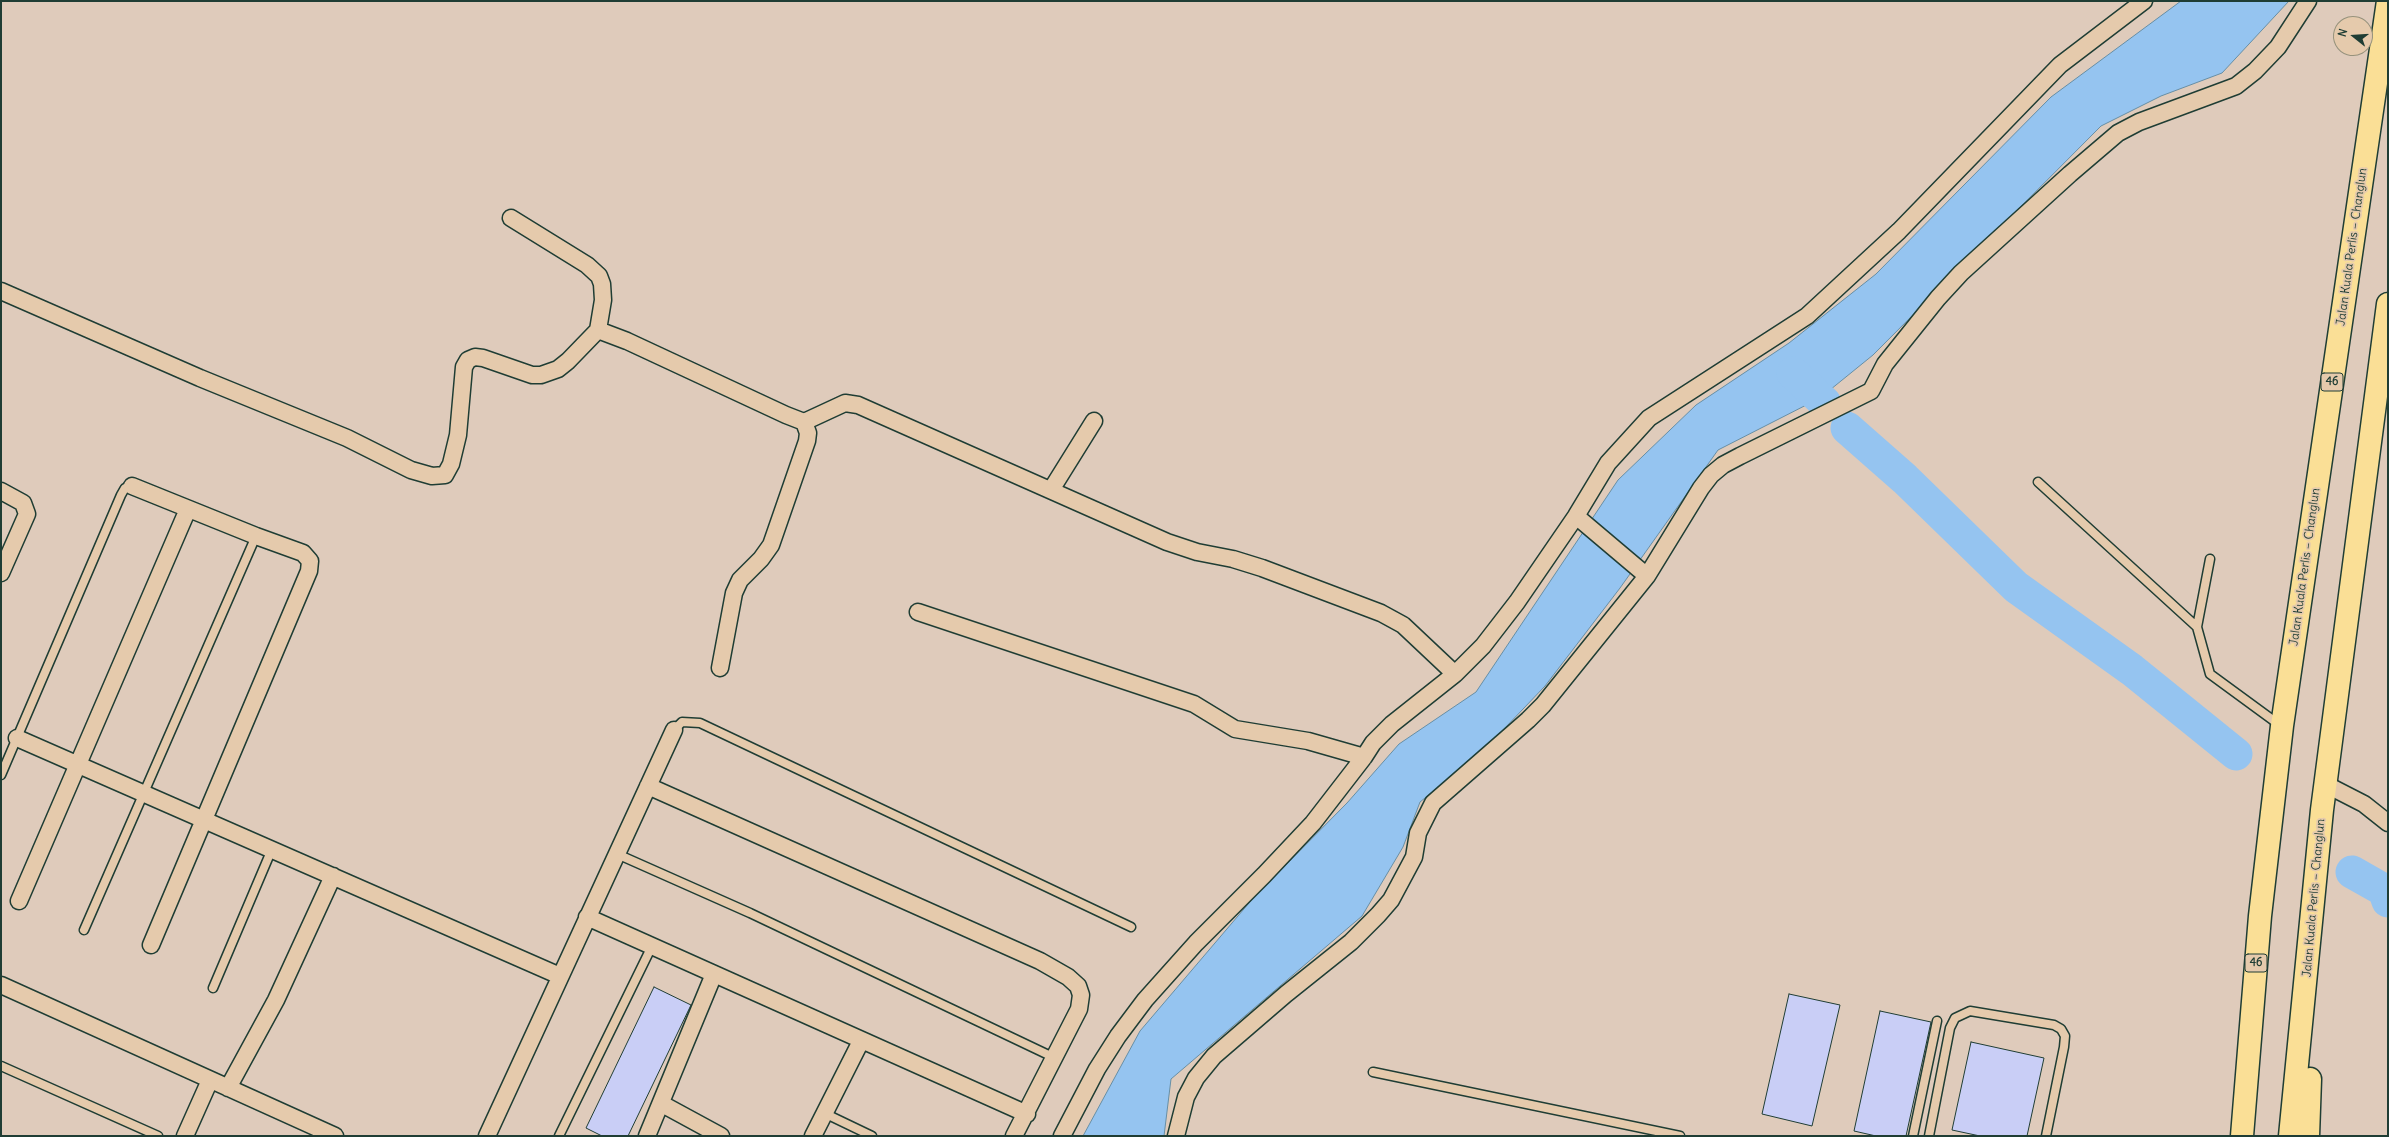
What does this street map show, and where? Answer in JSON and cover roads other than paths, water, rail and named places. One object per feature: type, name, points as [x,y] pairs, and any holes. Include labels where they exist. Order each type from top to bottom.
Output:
[{"type":"highway","name":"Jalan Kuala Perlis – Changlun","points":[[2242,1136],[2258,936],[2282,726],[2388,1]]},
{"type":"highway","name":"Jalan Kuala Perlis – Changlun","points":[[2290,1136],[2325,784],[2388,304]]},
{"type":"highway","points":[[2308,1136],[2316,879]]},
{"type":"highway","points":[[2231,1136],[2258,936]]},
{"type":"street","points":[[1062,1136],[1097,1069],[1145,1000],[1196,943],[1298,840],[1364,757],[1373,743],[1392,724],[1455,674],[1483,646],[1581,520],[1608,463],[1649,418],[1807,316],[1900,231],[2060,65],[2144,1]]},
{"type":"street","points":[[1176,1136],[1186,1098],[1196,1078],[1214,1056],[1286,994],[1351,942],[1391,900],[1414,857],[1418,833],[1433,803],[1528,720],[1543,705],[1642,572],[1711,475],[1723,465],[1740,456],[1870,391],[1885,364],[1938,298],[1961,273],[2070,174],[2118,133],[2139,122],[2236,86],[2255,71],[2278,46],[2308,1]]},
{"type":"street","points":[[1,291],[200,378],[347,438],[421,475],[445,475],[451,464],[458,436],[464,367],[468,360],[475,357],[483,358],[532,374],[541,375],[558,369],[568,361],[598,330],[603,300],[602,284],[599,276],[587,265],[511,218]]},
{"type":"street","points":[[598,330],[627,341],[804,422],[845,403],[858,405],[1167,542],[1197,552],[1233,559],[1262,568],[1381,613],[1403,625],[1455,674]]},
{"type":"street","points":[[1051,490],[1094,421]]},
{"type":"street","points":[[720,668],[734,593],[740,580],[761,559],[771,545],[807,441],[808,433],[804,422]]},
{"type":"street","points":[[132,486],[256,536],[303,553],[310,561],[309,571],[151,944]]},
{"type":"street","points":[[1,491],[23,503],[27,514],[1,573]]},
{"type":"street","points":[[19,901],[188,509]]},
{"type":"street","points":[[1581,520],[1642,572]]},
{"type":"street","points":[[918,612],[1194,704],[1235,729],[1308,741],[1364,757]]},
{"type":"street","points":[[491,1135],[560,976],[674,730]]},
{"type":"street","points":[[17,738],[204,818],[560,976]]},
{"type":"street","points":[[2325,784],[2364,804],[2388,823]]},
{"type":"street","points":[[648,786],[1040,961],[1068,977],[1078,986],[1081,995],[1079,1009],[1027,1114],[1014,1136]]},
{"type":"street","points":[[228,1088],[276,1000],[333,876]]},
{"type":"street","points":[[588,917],[861,1041],[1027,1114]]},
{"type":"street","points":[[647,1136],[662,1104],[714,974]]},
{"type":"street","points":[[1,985],[335,1136]]},
{"type":"street","points":[[813,1136],[861,1041]]},
{"type":"street","points":[[185,1136],[210,1080]]},
{"type":"street","points":[[662,1104],[721,1136]]},
{"type":"lane","points":[[2038,482],[2197,628]]},
{"type":"lane","points":[[1,775],[120,495],[125,488],[132,486]]},
{"type":"lane","points":[[84,930],[256,536]]},
{"type":"lane","points":[[2210,559],[2197,628],[2210,674],[2282,726]]},
{"type":"lane","points":[[674,730],[682,722],[700,723],[1131,927]]},
{"type":"lane","points":[[213,988],[272,849]]},
{"type":"lane","points":[[617,854],[750,913],[1055,1058]]},
{"type":"lane","points":[[559,1136],[652,946]]},
{"type":"lane","points":[[1929,1136],[1950,1028],[1955,1018],[1970,1011],[2054,1025],[2061,1029],[2065,1036],[2064,1047],[2046,1136]]},
{"type":"lane","points":[[1913,1136],[1937,1021]]},
{"type":"lane","points":[[1,1066],[158,1136]]},
{"type":"lane","points":[[1373,1072],[1680,1136]]},
{"type":"lane","points":[[824,1113],[872,1136]]},
{"type":"water","points":[[2181,1],[2289,1],[2222,73],[2161,96],[2101,126],[1873,355],[1820,398],[1718,450],[1620,588],[1545,686],[1481,753],[1420,802],[1403,847],[1362,916],[1171,1079],[1164,1136],[1083,1136],[1140,1031],[1255,896],[1347,803],[1399,744],[1476,692],[1618,480],[1696,405],[1789,343],[1876,274],[2051,97]]},
{"type":"waterway","points":[[1793,373],[1825,403]]},
{"type":"waterway","points":[[1847,428],[1905,479],[2016,587],[2132,670],[2236,754]]},
{"type":"waterway","points":[[2352,872],[2384,890],[2388,901]]}]
